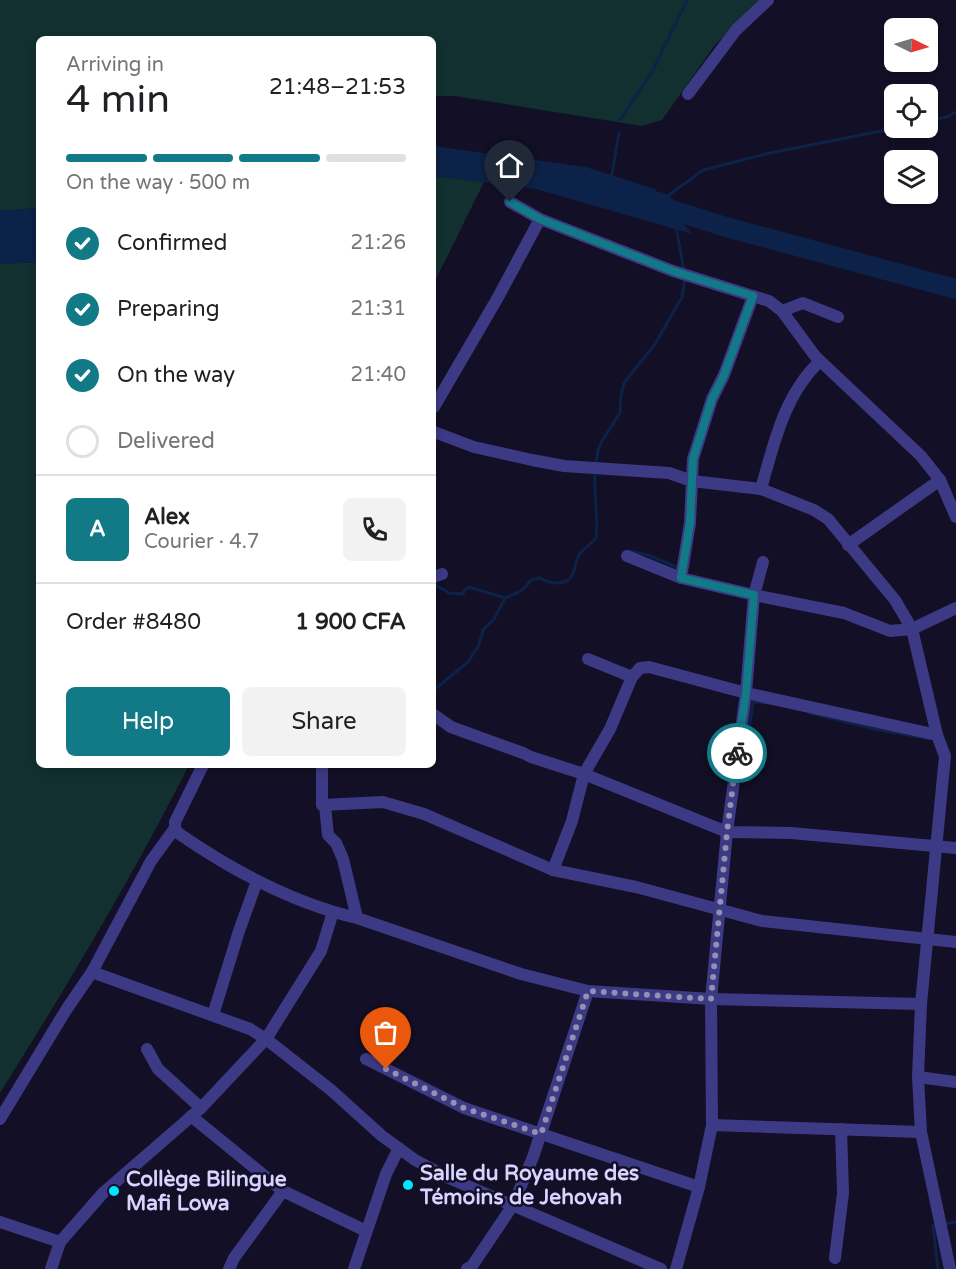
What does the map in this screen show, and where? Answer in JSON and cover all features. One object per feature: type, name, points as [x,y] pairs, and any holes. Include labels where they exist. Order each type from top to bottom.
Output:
[{"type":"street","points":[[688,94],[736,30],[768,0]]},
{"type":"street","points":[[510,202],[540,219],[673,271],[769,302],[782,311],[820,361],[921,456],[940,480],[956,518]]},
{"type":"street","points":[[436,404],[497,300],[540,219]]},
{"type":"street","points":[[681,578],[690,523],[693,459],[712,399],[724,375],[753,296]]},
{"type":"street","points":[[782,311],[803,303],[838,317]]},
{"type":"street","points":[[761,489],[787,406],[807,372],[820,361]]},
{"type":"street","points":[[436,433],[474,447],[564,466],[669,474],[692,481],[761,489],[814,510],[828,519],[895,600],[912,629],[937,735],[950,756],[937,846],[921,1004],[918,1077],[921,1132],[950,1269]]},
{"type":"street","points":[[848,545],[940,480]]},
{"type":"street","points":[[627,556],[681,578],[844,613],[890,631],[912,629],[956,608]]},
{"type":"street","points":[[676,1269],[699,1187],[712,1125],[711,999],[727,832],[746,693],[754,595],[763,562]]},
{"type":"street","points":[[588,659],[632,677]]},
{"type":"street","points":[[553,870],[572,821],[584,774],[610,729],[632,677],[640,668],[649,667],[746,693],[937,735]]},
{"type":"street","points":[[436,716],[451,727],[584,774],[727,832],[791,833],[956,848]]},
{"type":"street","points":[[202,768],[175,822],[175,828],[178,833],[207,853],[257,881],[333,912],[357,918],[521,974],[588,991],[711,999],[921,1004]]},
{"type":"street","points":[[322,768],[321,802],[325,806],[328,835],[336,843],[343,858],[357,918]]},
{"type":"street","points":[[325,806],[392,803],[424,814],[553,870],[636,887],[762,921],[956,942]]},
{"type":"street","points":[[0,1119],[66,1010],[92,972],[152,861],[175,828]]},
{"type":"street","points":[[213,1015],[238,931],[257,881]]},
{"type":"street","points":[[51,1269],[60,1242],[103,1193],[201,1108],[266,1039],[321,951],[333,912]]},
{"type":"street","points":[[92,972],[250,1029],[331,1090],[415,1160],[448,1178],[661,1269]]},
{"type":"street","points":[[472,1268],[513,1205],[541,1134],[588,991]]},
{"type":"street","points":[[147,1049],[158,1069],[201,1108]]},
{"type":"street","points":[[366,1059],[464,1108],[699,1187]]},
{"type":"street","points":[[918,1077],[956,1082]]},
{"type":"street","points":[[191,1116],[283,1191],[366,1231]]},
{"type":"street","points":[[712,1125],[921,1132]]},
{"type":"street","points":[[835,1258],[843,1193],[841,1129]]},
{"type":"street","points":[[354,1269],[386,1174],[399,1148]]},
{"type":"street","points":[[229,1269],[234,1258],[283,1191]]},
{"type":"street","points":[[0,1222],[60,1242]]},
{"type":"green space","points":[[0,0],[761,0],[715,45],[662,120],[642,126],[455,96],[436,96],[436,36],[36,36],[36,208],[0,211]]},
{"type":"green space","points":[[436,176],[484,182],[436,279]]},
{"type":"green space","points":[[36,262],[36,768],[187,768],[98,931],[0,1093],[0,264]]},
{"type":"water","points":[[436,146],[586,167],[655,189],[692,234],[536,189],[436,176]]},
{"type":"water","points":[[36,208],[36,262],[0,264],[0,211]]},
{"type":"waterway","points":[[620,120],[652,72],[687,0]]},
{"type":"waterway","points":[[938,119],[956,112]]},
{"type":"waterway","points":[[661,201],[703,170],[770,153],[884,130]]},
{"type":"waterway","points":[[611,179],[619,133]]},
{"type":"waterway","points":[[648,200],[726,227],[956,289]]},
{"type":"waterway","points":[[676,227],[684,271]]},
{"type":"waterway","points":[[596,464],[602,441],[620,413],[624,383],[655,344],[682,297],[685,277]]},
{"type":"waterway","points":[[436,688],[468,662],[479,645],[483,630],[494,619],[505,598],[522,590],[531,580],[540,578],[558,583],[567,581],[571,577],[579,555],[596,538],[595,471]]},
{"type":"waterway","points":[[629,551],[648,555],[679,568]]},
{"type":"waterway","points":[[436,585],[449,593],[463,594],[469,587],[505,598]]},
{"type":"waterway","points":[[743,773],[753,702],[766,703]]},
{"type":"waterway","points":[[810,713],[874,729],[930,739]]},
{"type":"waterway","points":[[943,1224],[956,1222]]},
{"type":"waterway","points":[[937,1225],[933,1226],[938,1269]]},
{"type":"way so far","points":[[386,1069],[464,1108],[541,1134],[588,991],[711,999],[737,753]]},
{"type":"place","name":"Salle du Royaume des Témoins de Jehovah","points":[[408,1185]]},
{"type":"place","name":"Collège Bilingue Mafi Lowa","points":[[114,1191]]},
{"type":"route","points":[[510,202],[540,219],[673,271],[753,296],[724,375],[712,399],[693,459],[690,523],[681,578],[754,595],[746,693],[737,753]]}]
